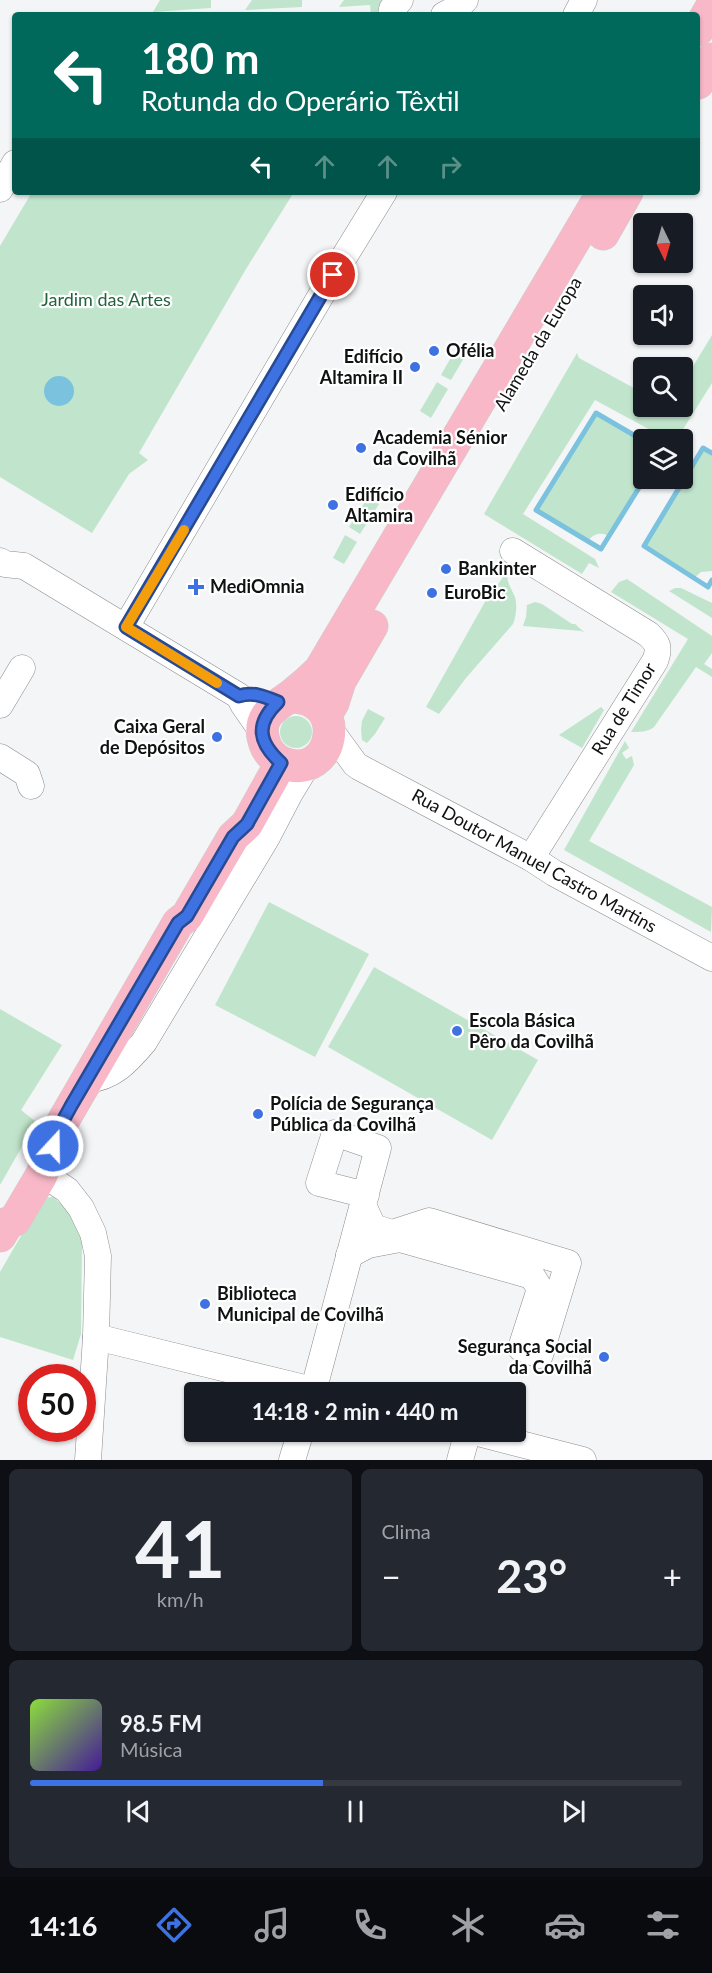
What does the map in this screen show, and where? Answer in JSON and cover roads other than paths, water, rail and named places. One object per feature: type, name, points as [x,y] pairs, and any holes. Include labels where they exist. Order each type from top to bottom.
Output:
[{"type":"main road","points":[[700,27],[712,6]]},
{"type":"main road","points":[[700,80],[712,59]]},
{"type":"main road","name":"Alameda da Europa","points":[[284,699],[320,670],[601,195]]},
{"type":"main road","name":"Alameda da Europa","points":[[328,723],[340,681],[625,195]]},
{"type":"main road","points":[[4,1229],[15,1220],[86,1080],[178,923],[187,916],[233,837],[301,763],[328,743],[328,723],[314,702],[305,699],[284,699],[268,712],[261,730],[269,752],[301,763]]},
{"type":"main road","points":[[4,1229],[37,1150],[47,1132],[48,1156]]},
{"type":"street","points":[[392,12],[400,0]]},
{"type":"street","points":[[450,12],[465,0]]},
{"type":"street","points":[[0,189],[12,168]]},
{"type":"street","points":[[126,627],[382,195]]},
{"type":"street","points":[[0,544],[17,554],[12,564],[126,627],[239,696],[261,730]]},
{"type":"street","name":"Rua de Timor","points":[[513,552],[648,634],[656,640],[658,646],[655,661],[531,858]]},
{"type":"street","points":[[0,705],[22,668]]},
{"type":"street","points":[[239,696],[247,693],[284,699]]},
{"type":"street","name":"Rua Doutor Manuel Castro Martins","points":[[328,723],[355,764],[712,958]]},
{"type":"street","points":[[0,758],[27,774],[31,786]]},
{"type":"street","name":"Rua Doutor Manuel Castro Martins","points":[[301,763],[355,764]]},
{"type":"street","points":[[67,1190],[48,1184],[48,1156],[58,1155],[67,1190],[81,1208],[93,1233],[98,1256],[96,1336],[88,1460]]},
{"type":"street","points":[[318,1382],[349,1255],[365,1200],[373,1227],[392,1233],[429,1221],[568,1263],[540,1355],[521,1348],[540,1289],[532,1276],[400,1239],[368,1245],[349,1255]]},
{"type":"street","points":[[96,1336],[280,1382]]},
{"type":"street","points":[[292,1460],[298,1442]]},
{"type":"street","points":[[460,1460],[466,1442]]},
{"type":"street","points":[[512,1442],[583,1460]]},
{"type":"water","points":[[59,376],[69,381],[74,391],[69,401],[59,406],[49,401],[44,391],[49,381]]},
{"type":"waterway","points":[[633,435],[596,413],[536,510],[601,549],[638,489]]},
{"type":"waterway","points":[[712,453],[703,448],[644,546],[708,587],[712,580]]},
{"type":"place","name":"Ofélia","points":[[434,351]]},
{"type":"place","name":"Edifício Altamira II","points":[[415,367]]},
{"type":"place","name":"Academia Sénior da Covilhã","points":[[361,448]]},
{"type":"place","name":"Edifício Altamira","points":[[333,505]]},
{"type":"place","name":"Bankinter","points":[[446,569]]},
{"type":"place","name":"MediOmnia","points":[[196,587]]},
{"type":"place","name":"EuroBic","points":[[432,593]]},
{"type":"place","name":"Caixa Geral de Depósitos","points":[[217,737]]},
{"type":"place","name":"Escola Básica Pêro da Covilhã","points":[[457,1031]]},
{"type":"place","name":"Polícia de Segurança Pública da Covilhã","points":[[258,1114]]},
{"type":"place","name":"Biblioteca Municipal de Covilhã","points":[[205,1304]]},
{"type":"place","name":"Segurança Social da Covilhã","points":[[604,1357]]},
{"type":"park label","name":"Jardim das Artes","points":[[106,300]]}]
